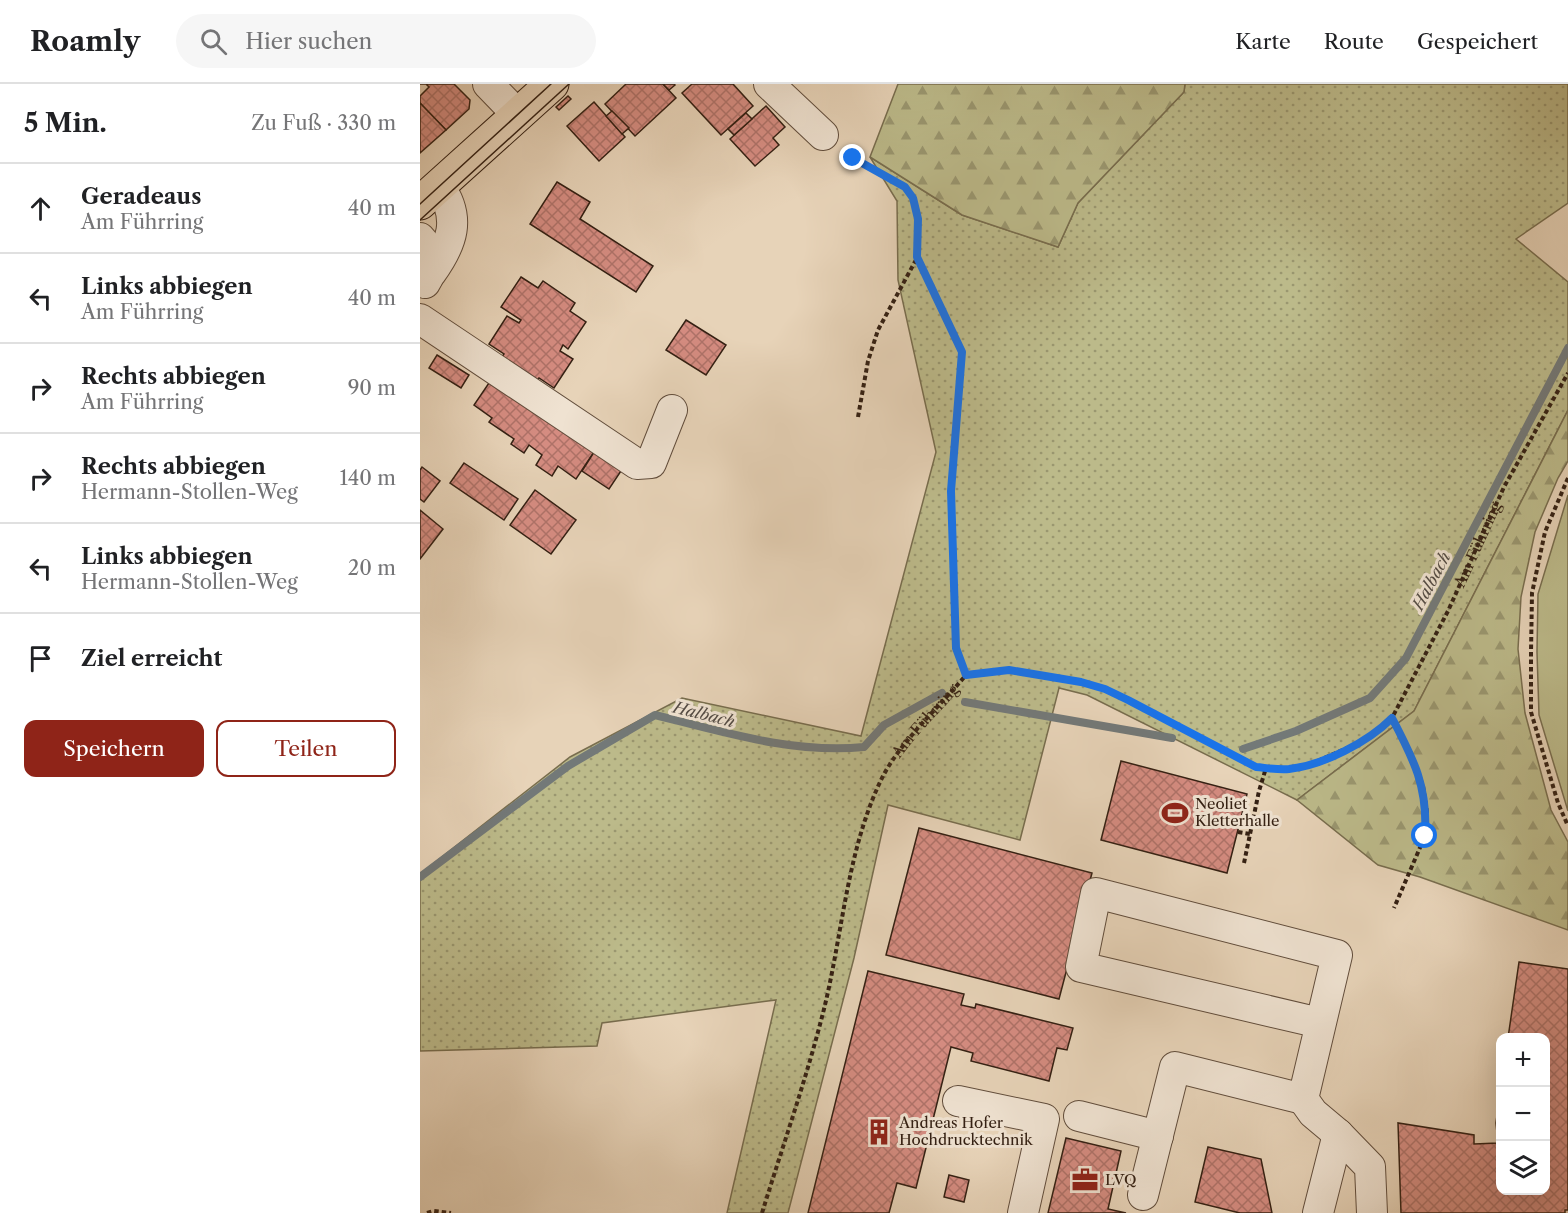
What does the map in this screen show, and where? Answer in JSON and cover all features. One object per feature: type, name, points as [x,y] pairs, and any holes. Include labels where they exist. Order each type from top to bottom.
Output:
[{"type":"main road","points":[[429,194],[552,84]]},
{"type":"street","points":[[488,84],[518,116]]},
{"type":"street","points":[[769,84],[823,135]]},
{"type":"street","points":[[426,282],[446,253],[453,214],[447,197],[429,194]]},
{"type":"street","points":[[420,238],[426,244],[430,257],[426,282]]},
{"type":"street","points":[[420,319],[637,464],[651,463],[672,410]]},
{"type":"street","points":[[1308,1106],[1320,1023],[1337,955],[1096,893],[1081,967],[1320,1023]]},
{"type":"street","points":[[1143,1195],[1175,1067],[1308,1106],[1370,1167],[1372,1213]]},
{"type":"street","points":[[958,1101],[1044,1119],[1023,1213]]},
{"type":"street","points":[[1078,1116],[1158,1136]]},
{"type":"street","points":[[1318,1213],[1338,1134]]},
{"type":"path","points":[[823,135],[853,158],[905,187],[913,198],[918,219],[917,257],[878,330],[868,361],[858,417]]},
{"type":"path","points":[[917,257],[962,352],[951,491],[956,648],[966,675]]},
{"type":"path","name":"Am Führring","points":[[762,1213],[824,1009],[853,866],[869,809],[899,750],[966,675],[1009,670],[1089,684],[1128,700],[1250,764],[1266,768],[1295,768],[1326,758],[1378,732],[1392,718],[1448,611],[1504,487],[1568,372]]},
{"type":"path","points":[[1568,478],[1545,532],[1532,594],[1531,712],[1558,803],[1568,826]]},
{"type":"path","points":[[1392,718],[1410,751],[1423,786],[1427,812],[1425,836],[1394,908]]},
{"type":"path","points":[[1244,863],[1266,768]]},
{"type":"path","points":[[1238,832],[1250,834]]},
{"type":"path","points":[[428,1213],[434,1211],[451,1213]]},
{"type":"green space","points":[[898,84],[1185,84],[1184,92],[1078,203],[1058,247],[962,215],[870,157]]},
{"type":"green space","points":[[1185,84],[1568,84],[1568,203],[1516,239],[1568,282],[1568,410],[1414,711],[1297,800],[1087,695],[1059,688],[1020,840],[888,805],[854,958],[788,1213],[727,1213],[776,1000],[602,1023],[597,1046],[420,1051],[420,874],[570,757],[682,698],[861,736],[936,452],[898,280],[897,201],[870,157],[962,215],[1058,247],[1078,203],[1184,92]]},
{"type":"green space","points":[[1568,410],[1568,461],[1558,478],[1535,532],[1521,597],[1518,649],[1525,713],[1551,810],[1568,842],[1568,930],[1420,877],[1378,865],[1297,800],[1414,711]]},
{"type":"green space","points":[[1568,495],[1568,811],[1539,715],[1537,652],[1538,594]]},
{"type":"building","points":[[426,84],[454,84],[470,100],[469,109],[446,130],[420,103],[420,96],[429,87]]},
{"type":"building","points":[[626,84],[663,84],[676,98],[635,136],[605,104]]},
{"type":"building","points":[[663,84],[674,84],[675,85],[669,90]]},
{"type":"building","points":[[692,84],[733,84],[753,106],[721,135],[682,93]]},
{"type":"building","points":[[568,96],[571,99],[559,110],[556,107]]},
{"type":"building","points":[[594,102],[625,137],[599,161],[567,126]]},
{"type":"building","points":[[420,103],[446,130],[420,153]]},
{"type":"building","points":[[766,106],[785,127],[773,138],[779,145],[755,166],[730,139]]},
{"type":"building","points":[[612,111],[629,128],[622,134],[606,116]]},
{"type":"building","points":[[746,113],[752,119],[734,135],[728,129]]},
{"type":"building","points":[[557,182],[590,202],[580,219],[653,266],[636,292],[530,224]]},
{"type":"building","points":[[521,277],[538,288],[543,281],[575,303],[570,311],[586,322],[568,349],[563,345],[560,351],[573,359],[554,388],[539,378],[534,384],[499,361],[504,354],[489,344],[507,316],[519,323],[521,320],[501,307]]},
{"type":"building","points":[[686,320],[726,345],[706,375],[666,350]]},
{"type":"building","points":[[437,355],[469,375],[461,388],[429,368]]},
{"type":"building","points":[[491,380],[596,449],[576,479],[558,466],[552,476],[536,465],[542,455],[529,445],[524,453],[511,444],[514,439],[489,422],[492,418],[474,405]]},
{"type":"building","points":[[596,449],[623,468],[609,489],[582,471]]},
{"type":"building","points":[[464,463],[518,499],[504,520],[450,483]]},
{"type":"building","points":[[422,467],[440,481],[424,502],[420,499],[420,470]]},
{"type":"building","points":[[535,490],[576,520],[551,554],[510,525]]},
{"type":"building","points":[[420,510],[443,529],[420,559]]},
{"type":"building","name":"Neoliet Kletterhalle","points":[[1121,761],[1247,794],[1227,873],[1101,840]]},
{"type":"building","points":[[919,828],[1092,873],[1059,999],[886,955]]},
{"type":"building","points":[[1519,962],[1568,969],[1568,1210],[1565,1210],[1565,1213],[1401,1213],[1398,1123],[1474,1135],[1474,1144],[1496,1143],[1496,1195],[1550,1195],[1550,1033],[1509,1033]]},
{"type":"building","name":"Andreas Hofer Hochdrucktechnik","points":[[868,971],[964,994],[961,1005],[975,1008],[976,1004],[1073,1028],[1067,1050],[1057,1048],[1049,1081],[971,1061],[973,1053],[951,1047],[916,1188],[897,1183],[889,1213],[808,1213]]},
{"type":"building","name":"LVQ","points":[[1066,1138],[1121,1151],[1108,1209],[1126,1213],[1048,1213]]},
{"type":"building","points":[[1208,1147],[1261,1159],[1272,1213],[1240,1213],[1195,1202]]},
{"type":"building","points":[[949,1175],[969,1180],[964,1202],[944,1197]]},
{"type":"waterway","name":"Halbach","points":[[1243,749],[1296,731],[1370,698],[1406,658],[1568,348]]},
{"type":"waterway","name":"Halbach","points":[[420,877],[568,766],[655,715],[785,744],[811,747],[864,747],[884,725],[942,693]]},
{"type":"waterway","name":"Halbach","points":[[965,702],[1172,738]]},
{"type":"tram line","points":[[420,204],[551,84]]},
{"type":"tram line","points":[[420,220],[569,84]]},
{"type":"place","name":"Neoliet Kletterhalle","points":[[1175,813]]},
{"type":"place","name":"Andreas Hofer Hochdrucktechnik","points":[[879,1132]]},
{"type":"place","name":"LVQ","points":[[1085,1180]]},
{"type":"route","points":[[853,158],[905,187],[913,198],[918,219],[917,257],[962,352],[951,491],[956,648],[966,675],[1009,670],[1081,682],[1105,689],[1256,767],[1271,769],[1304,766],[1326,758],[1378,732],[1392,718],[1410,751],[1423,786],[1427,812],[1425,836]]}]
